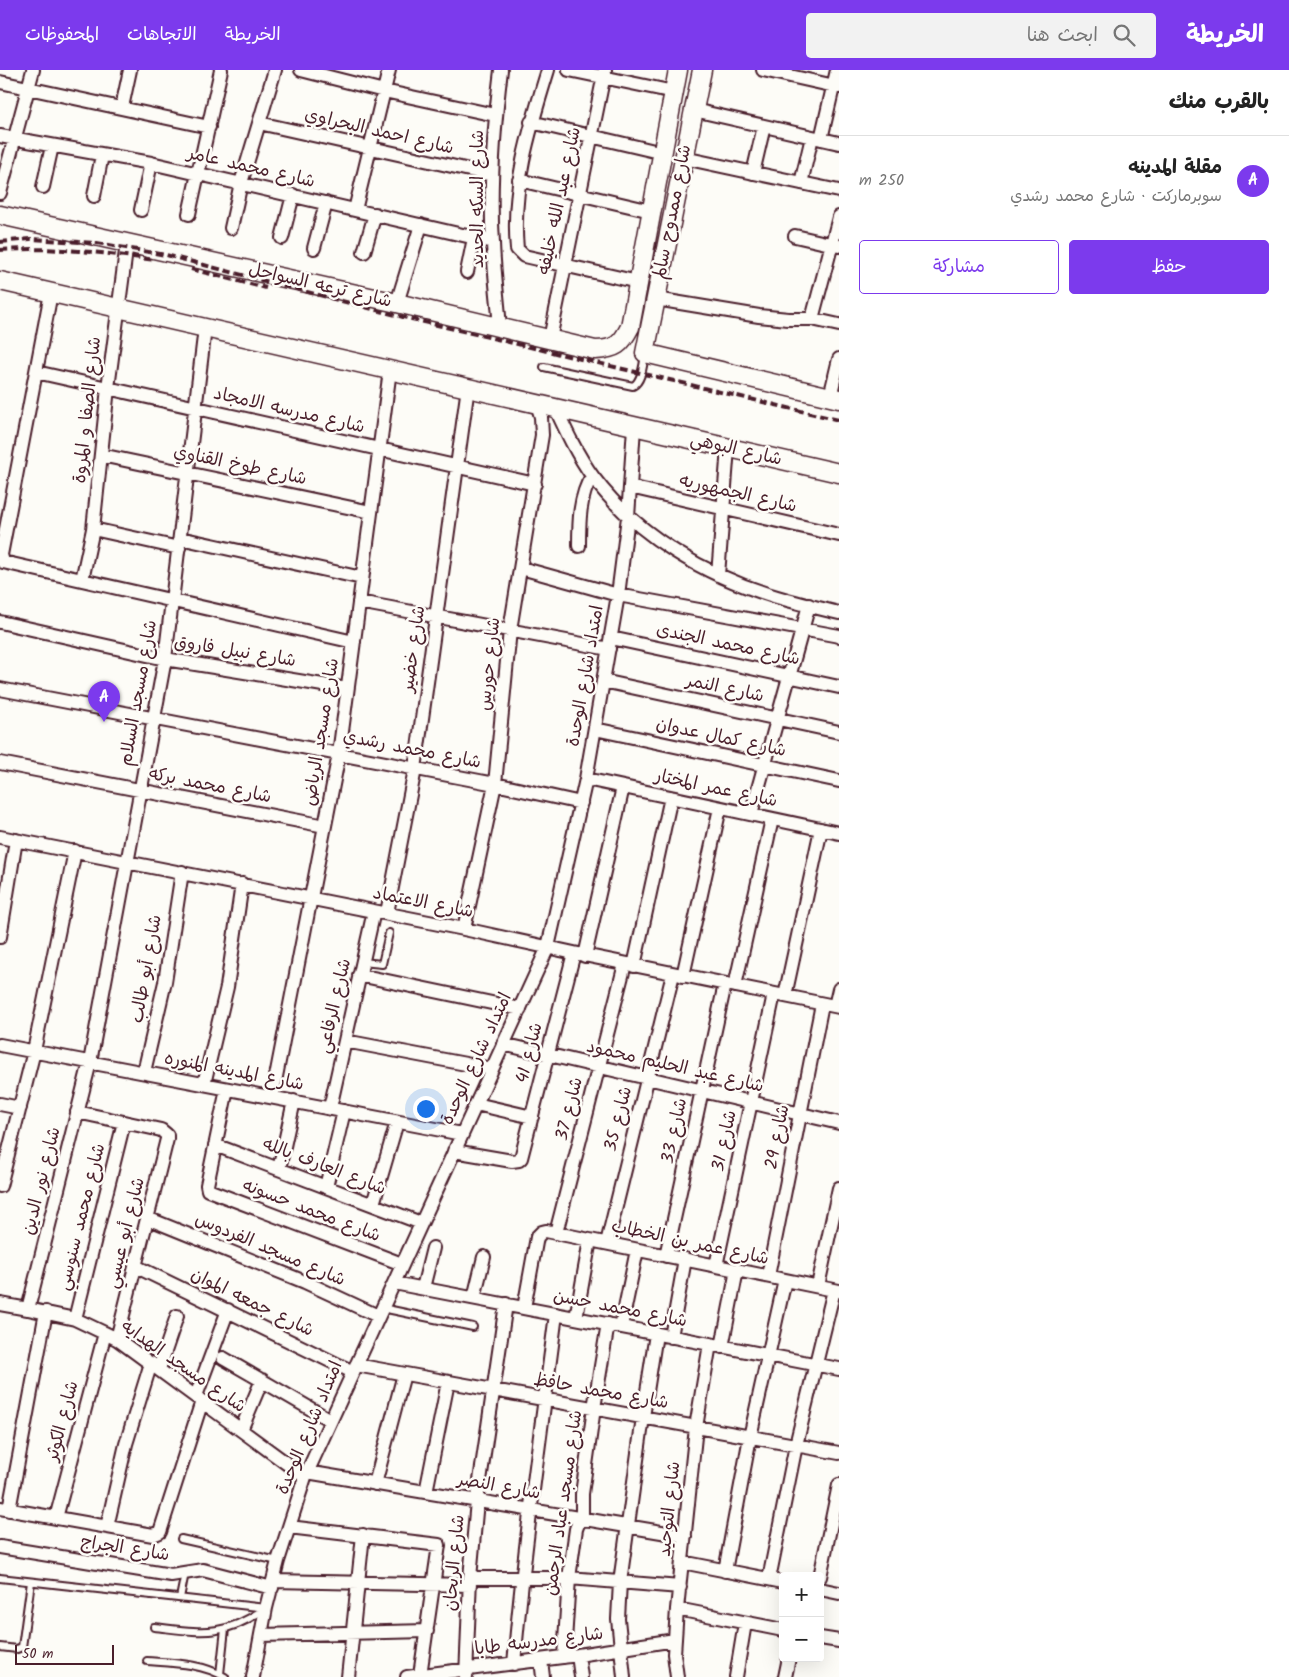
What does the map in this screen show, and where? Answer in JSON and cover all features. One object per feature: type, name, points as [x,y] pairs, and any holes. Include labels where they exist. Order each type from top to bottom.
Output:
[{"type":"main road","name":"شارع ممدوح سالم","points":[[630,327],[678,70]]},
{"type":"main road","name":"شارع ممدوح سالم","points":[[645,353],[702,70]]},
{"type":"main road","name":"شارع ترعه السواحل","points":[[0,215],[397,303],[595,350],[610,350],[623,341],[630,327]]},
{"type":"main road","points":[[0,281],[555,407],[634,427]]},
{"type":"main road","points":[[645,353],[834,398]]},
{"type":"main road","name":"شارع البوهي","points":[[634,427],[839,472]]},
{"type":"street","points":[[0,193],[33,70]]},
{"type":"street","points":[[122,107],[130,70]]},
{"type":"street","points":[[188,214],[199,174],[222,70]]},
{"type":"street","points":[[230,228],[275,70]]},
{"type":"street","points":[[301,70],[384,91],[495,115]]},
{"type":"street","points":[[355,210],[389,70]]},
{"type":"street","name":"شارع السكه الحديد","points":[[500,328],[492,242],[492,175],[495,115],[501,70]]},
{"type":"street","points":[[548,70],[532,122],[519,180],[516,214],[516,246],[518,252],[524,256],[638,282]]},
{"type":"street","points":[[569,70],[604,74],[674,92]]},
{"type":"street","points":[[763,70],[836,86]]},
{"type":"street","points":[[801,183],[836,86],[837,70]]},
{"type":"street","name":"شارع عبد الله خليفه","points":[[550,339],[604,74]]},
{"type":"street","points":[[0,82],[209,127]]},
{"type":"street","points":[[694,110],[839,143]]},
{"type":"street","points":[[532,122],[663,152]]},
{"type":"street","name":"شارع احمد البحراوي","points":[[259,123],[492,175]]},
{"type":"street","points":[[753,173],[764,126]]},
{"type":"street","name":"شارع محمد عامر","points":[[0,136],[151,163],[492,242]]},
{"type":"street","points":[[43,187],[52,146]]},
{"type":"street","points":[[94,196],[102,154]]},
{"type":"street","points":[[684,158],[839,191]]},
{"type":"street","points":[[141,210],[151,163]]},
{"type":"street","points":[[519,180],[652,211]]},
{"type":"street","points":[[282,238],[293,195]]},
{"type":"street","points":[[314,248],[326,203]]},
{"type":"street","points":[[364,252],[375,214]]},
{"type":"street","points":[[812,319],[835,246],[839,217]]},
{"type":"street","points":[[397,303],[421,225]]},
{"type":"street","points":[[795,236],[835,246]]},
{"type":"street","points":[[467,272],[474,238]]},
{"type":"street","name":"شارع الصفا و المروة","points":[[82,580],[93,529],[108,388],[127,243]]},
{"type":"street","points":[[51,293],[1,555],[2,560],[6,563],[354,642]]},
{"type":"street","points":[[656,299],[759,316],[812,319],[839,326]]},
{"type":"street","name":"شارع مسجد السلام","points":[[90,1062],[165,659],[205,328]]},
{"type":"street","points":[[834,398],[839,359]]},
{"type":"street","name":"شارع مسجد الرياض","points":[[272,1097],[339,754],[390,370]]},
{"type":"street","name":"شارع مدرسه الامجاد","points":[[36,372],[535,484]]},
{"type":"street","name":"شارع خضير","points":[[387,913],[415,768],[468,387]]},
{"type":"street","name":"شارع حورس","points":[[464,928],[495,784],[510,630],[542,435],[541,417],[537,403]]},
{"type":"street","points":[[555,407],[569,439],[592,476],[628,517],[670,548],[718,575],[775,597],[839,614]]},
{"type":"street","name":"امتداد شارع الوحدة","points":[[253,1677],[266,1608],[278,1560],[306,1474],[548,947],[586,779],[618,595],[628,517],[634,427]]},
{"type":"street","points":[[718,575],[728,448]]},
{"type":"street","name":"شارع طوخ القناوي","points":[[101,455],[371,512]]},
{"type":"street","points":[[578,546],[581,507],[586,488],[592,476]]},
{"type":"street","name":"شارع الجمهوريه","points":[[630,487],[839,535]]},
{"type":"street","points":[[93,529],[179,543],[362,578]]},
{"type":"street","points":[[521,568],[618,595],[839,636]]},
{"type":"street","name":"شارع محمد الجندى","points":[[359,602],[510,630],[610,643],[839,687]]},
{"type":"street","points":[[751,814],[808,605]]},
{"type":"street","name":"شارع نبيل فاروق","points":[[0,622],[165,659],[347,688]]},
{"type":"street","name":"شارع النمر","points":[[603,681],[839,732]]},
{"type":"street","name":"شارع محمد رشدي","points":[[0,689],[415,768],[581,804]]},
{"type":"street","name":"شارع كمال عدوان","points":[[595,729],[839,781]]},
{"type":"street","name":"شارع محمد بركه","points":[[0,763],[325,826]]},
{"type":"street","name":"شارع عمر المختار","points":[[586,779],[839,833]]},
{"type":"street","name":"شارع 41","points":[[454,1151],[512,1161],[519,1160],[522,1154],[548,1055],[579,954],[623,787]]},
{"type":"street","name":"شارع 37","points":[[556,1233],[599,1067],[630,965],[671,797]]},
{"type":"street","name":"شارع 35","points":[[607,1243],[648,1078],[678,975],[720,808]]},
{"type":"street","name":"شارع 33","points":[[666,1256],[702,1091],[772,819]]},
{"type":"street","name":"شارع 31","points":[[716,1266],[751,1102],[780,995],[821,829]]},
{"type":"street","name":"شارع الاعتماد","points":[[0,836],[464,928],[630,965],[837,1007]]},
{"type":"street","points":[[0,937],[16,840]]},
{"type":"street","points":[[0,1186],[3,1159],[20,1108],[34,1052],[74,851]]},
{"type":"street","name":"شارع أبو طالب","points":[[144,1072],[165,982],[182,872]]},
{"type":"street","points":[[204,1084],[227,987],[242,884]]},
{"type":"street","name":"شارع الرفاعي","points":[[330,1108],[374,911]]},
{"type":"street","points":[[359,975],[520,1009]]},
{"type":"street","points":[[837,1007],[839,989]]},
{"type":"street","name":"شارع 29","points":[[768,1276],[822,1004]]},
{"type":"street","points":[[345,1041],[492,1069]]},
{"type":"street","name":"شارع عبد الحليم محمود","points":[[503,1044],[839,1123]]},
{"type":"street","name":"شارع المدينه المنوره","points":[[0,1045],[462,1134]]},
{"type":"street","name":"شارع نور الدين","points":[[28,1309],[90,1062]]},
{"type":"street","points":[[215,1145],[227,1088]]},
{"type":"street","points":[[279,1169],[294,1101]]},
{"type":"street","points":[[0,1104],[20,1108]]},
{"type":"street","points":[[476,1104],[532,1117]]},
{"type":"street","points":[[326,1187],[344,1111]]},
{"type":"street","points":[[77,1112],[124,1122]]},
{"type":"street","name":"شارع أبو عيسي","points":[[117,1339],[167,1135],[160,1130],[124,1122]]},
{"type":"street","name":"شارع محمد سنوسي","points":[[75,1319],[124,1122]]},
{"type":"street","points":[[373,1204],[397,1122]]},
{"type":"street","name":"شارع العارف بالله","points":[[215,1145],[421,1223]]},
{"type":"street","name":"شارع محمد حسونه","points":[[215,1145],[207,1185],[208,1190],[402,1264]]},
{"type":"street","points":[[818,1286],[839,1188]]},
{"type":"street","name":"شارع مسجد الفردوس","points":[[147,1218],[380,1312]]},
{"type":"street","name":"شارع عمر بن الخطاب","points":[[524,1308],[537,1237],[546,1231],[836,1290]]},
{"type":"street","points":[[576,1318],[590,1240]]},
{"type":"street","points":[[423,1288],[433,1248]]},
{"type":"street","points":[[621,1327],[637,1250]]},
{"type":"street","points":[[474,1298],[484,1257]]},
{"type":"street","points":[[672,1337],[684,1259]]},
{"type":"street","name":"شارع جمعه الموان","points":[[135,1266],[354,1368]]},
{"type":"street","name":"شارع التوحيد","points":[[677,1677],[674,1640],[696,1427],[716,1346],[738,1270]]},
{"type":"street","points":[[725,1571],[750,1437],[785,1280]]},
{"type":"street","name":"شارع محمد حسن","points":[[394,1283],[839,1369]]},
{"type":"street","points":[[769,1579],[796,1445],[836,1290]]},
{"type":"street","name":"شارع مسجد الهدايه","points":[[0,1304],[75,1319],[117,1339],[241,1430],[306,1474]]},
{"type":"street","name":"شارع الريحان","points":[[465,1673],[477,1501],[506,1304]]},
{"type":"street","points":[[46,1312],[5,1509],[153,1536],[160,1532],[199,1398],[228,1310]]},
{"type":"street","points":[[514,1664],[529,1510],[556,1314]]},
{"type":"street","points":[[107,1527],[126,1444],[155,1366],[177,1316]]},
{"type":"street","name":"شارع مسجد عباد الرحمن","points":[[564,1657],[569,1578],[576,1529],[581,1519],[594,1408],[608,1324]]},
{"type":"street","name":"شارع الكوثر","points":[[56,1518],[105,1333]]},
{"type":"street","points":[[624,1677],[618,1619],[620,1582],[656,1334]]},
{"type":"street","points":[[223,1358],[330,1420]]},
{"type":"street","name":"شارع محمد حافظ","points":[[354,1368],[404,1374],[839,1453]]},
{"type":"street","points":[[376,1484],[404,1374]]},
{"type":"street","points":[[241,1430],[262,1380]]},
{"type":"street","points":[[426,1492],[448,1382]]},
{"type":"street","name":"شارع النصر","points":[[306,1474],[426,1492],[685,1536]]},
{"type":"street","points":[[821,1572],[839,1485]]},
{"type":"street","points":[[289,1528],[439,1545],[420,1675]]},
{"type":"street","points":[[348,1677],[364,1535]]},
{"type":"street","name":"شارع الجراج","points":[[0,1547],[171,1575],[194,1570],[212,1571],[272,1584],[434,1585],[521,1578],[569,1578],[680,1587]]},
{"type":"street","points":[[682,1562],[779,1581]]},
{"type":"street","points":[[824,1590],[839,1593]]},
{"type":"street","points":[[678,1610],[779,1629]]},
{"type":"street","points":[[736,1677],[745,1623]]},
{"type":"street","points":[[261,1635],[427,1631]]},
{"type":"street","points":[[824,1639],[839,1641]]},
{"type":"street","name":"شارع مدرسه طابا","points":[[407,1677],[498,1671],[514,1664],[674,1640]]},
{"type":"street","points":[[578,1655],[581,1677]]},
{"type":"street","points":[[540,1660],[543,1677]]},
{"type":"street","points":[[785,1677],[788,1662]]},
{"type":"lane","points":[[544,367],[633,386],[638,384],[645,353]]},
{"type":"lane","points":[[362,962],[382,964],[389,933]]},
{"type":"lane","points":[[380,1312],[473,1327]]},
{"type":"lane","points":[[181,1539],[278,1560]]},
{"type":"lane","points":[[180,1598],[185,1573]]},
{"type":"lane","points":[[0,1578],[266,1608]]},
{"type":"lane","points":[[0,1647],[17,1649],[22,1647],[31,1582]]},
{"type":"lane","points":[[154,1627],[210,1632],[225,1630],[247,1621],[266,1608]]},
{"type":"lane","points":[[147,1661],[192,1665],[222,1676],[225,1630]]},
{"type":"railway","points":[[0,242],[30,239],[97,243],[166,255],[403,317],[839,420]]},
{"type":"railway","points":[[0,250],[39,249],[77,251],[154,260]]},
{"type":"railway","points":[[191,269],[266,288]]},
{"type":"place","name":"مقلة المدينه","points":[[104,722]]}]
